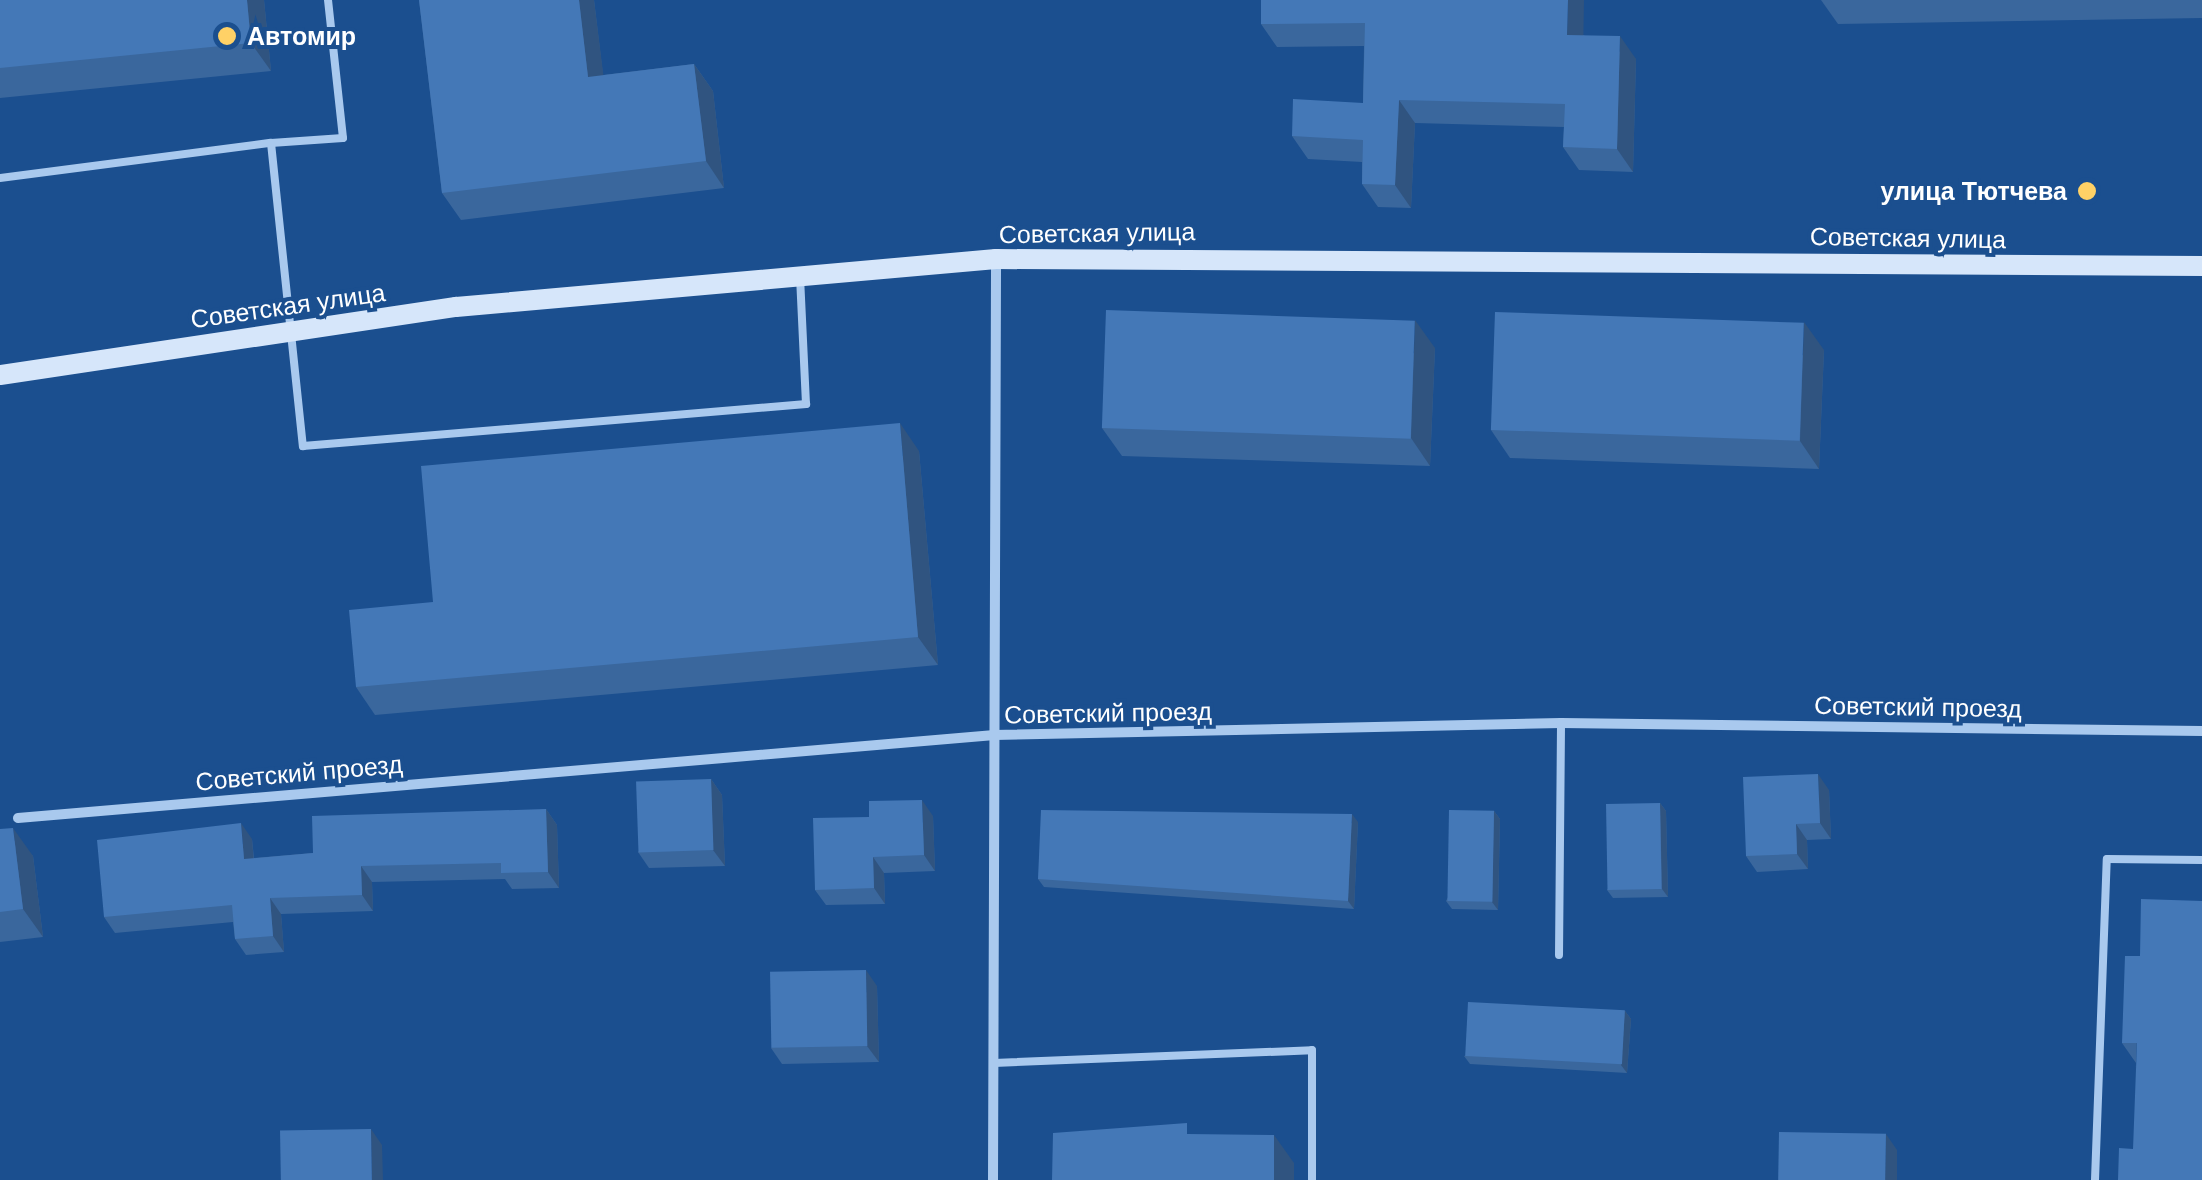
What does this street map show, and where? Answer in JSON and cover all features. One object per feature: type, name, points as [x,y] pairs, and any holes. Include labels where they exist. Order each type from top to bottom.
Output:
[{"type":"main road","name":"Советская улица","points":[[0,375],[293,330],[996,259],[2202,266]]},
{"type":"street","points":[[994,1180],[996,259]]},
{"type":"street","name":"Советский проезд","points":[[18,818],[994,735],[1561,723],[2202,731]]},
{"type":"lane","points":[[0,178],[271,142],[343,138],[328,0]]},
{"type":"lane","points":[[271,142],[303,446],[806,404],[800,278]]},
{"type":"lane","points":[[1558,955],[1561,723]]},
{"type":"lane","points":[[2095,1180],[2107,858],[2202,860]]},
{"type":"lane","points":[[994,1063],[1312,1050],[1312,1180]]},
{"type":"building","points":[[0,0],[247,0],[251,43],[0,68]]},
{"type":"building","points":[[419,0],[579,0],[588,77],[694,64],[706,161],[442,193]]},
{"type":"building","points":[[1261,0],[1568,0],[1567,35],[1620,36],[1617,149],[1563,147],[1565,104],[1399,100],[1395,185],[1362,184],[1363,140],[1292,136],[1293,99],[1363,103],[1365,23],[1261,24]]},
{"type":"building","points":[[1106,310],[1415,321],[1411,439],[1102,428]]},
{"type":"building","points":[[1495,312],[1804,323],[1800,441],[1491,430]]},
{"type":"building","points":[[900,423],[918,637],[356,687],[349,610],[433,602],[421,466]]},
{"type":"building","points":[[1818,774],[1820,823],[1796,824],[1797,854],[1746,856],[1743,777]]},
{"type":"building","points":[[711,779],[713,850],[639,853],[636,782]]},
{"type":"building","points":[[922,800],[924,855],[873,857],[874,888],[815,890],[813,818],[869,817],[869,801]]},
{"type":"building","points":[[1660,803],[1662,889],[1608,890],[1606,804]]},
{"type":"building","points":[[546,809],[548,872],[501,873],[501,863],[361,866],[362,895],[270,898],[273,936],[235,939],[232,905],[104,917],[97,840],[241,823],[244,859],[313,853],[312,816]]},
{"type":"building","points":[[1041,810],[1352,814],[1348,901],[1038,879]]},
{"type":"building","points":[[1449,810],[1494,811],[1492,902],[1447,901]]},
{"type":"building","points":[[13,828],[23,909],[0,912],[0,829]]},
{"type":"building","points":[[2141,899],[2202,901],[2202,1180],[2118,1180],[2119,1148],[2133,1149],[2137,1043],[2122,1043],[2125,956],[2140,956]]},
{"type":"building","points":[[866,970],[867,1046],[771,1048],[770,972]]},
{"type":"building","points":[[1468,1002],[1625,1010],[1622,1064],[1465,1056]]},
{"type":"building","points":[[1187,1123],[1187,1134],[1274,1135],[1274,1180],[1052,1180],[1053,1133]]},
{"type":"building","points":[[371,1129],[372,1180],[281,1180],[280,1131]]},
{"type":"building","points":[[1779,1132],[1886,1134],[1885,1180],[1778,1180]]},
{"type":"place","name":"Автомир","points":[[227,36]]},
{"type":"place","name":"улица Тютчева","points":[[2087,191]]}]
